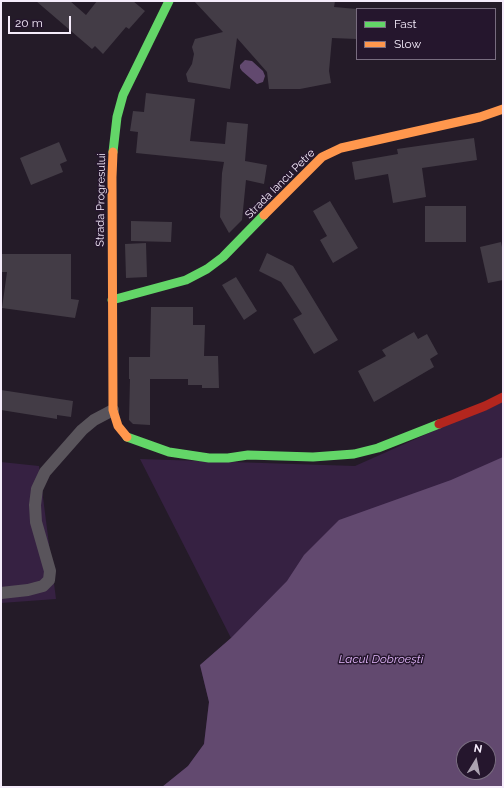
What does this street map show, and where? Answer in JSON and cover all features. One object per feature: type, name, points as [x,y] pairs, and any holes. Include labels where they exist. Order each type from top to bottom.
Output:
[{"type":"street","name":"Strada Progresului","points":[[113,410],[112,177],[117,117],[123,95],[169,1]]},
{"type":"street","name":"Strada Iancu Petre","points":[[112,300],[186,280],[208,269],[223,257],[322,158],[341,148],[480,117],[503,109]]},
{"type":"street","points":[[113,410],[118,426],[127,436],[142,443],[169,452],[210,458],[267,455],[313,456],[354,454],[378,448],[485,406],[503,397]]},
{"type":"lane","points":[[1,593],[28,590],[43,586],[49,580],[50,571],[36,522],[35,505],[37,489],[45,472],[82,430],[94,420],[113,410]]},
{"type":"shaded area","points":[[503,400],[503,552],[162,787],[188,766],[204,744],[209,702],[200,665],[231,638],[140,459],[355,466]]},
{"type":"shaded area","points":[[1,462],[39,466],[56,599],[1,603]]},
{"type":"water","points":[[245,60],[252,61],[263,71],[265,76],[263,82],[257,84],[242,71],[240,65]]},
{"type":"water","name":"Lacul Dobroești","points":[[503,457],[503,787],[162,787],[188,766],[204,744],[209,702],[200,665],[231,638],[287,581],[304,555],[339,520],[451,480]]},
{"type":"building","points":[[36,1],[70,1],[86,15],[97,1],[133,1],[145,11],[129,29],[126,27],[103,54],[95,46],[92,49]]},
{"type":"building","points":[[194,1],[335,1],[334,7],[356,9],[356,39],[332,38],[329,71],[331,83],[300,89],[269,89],[267,72],[237,38],[230,89],[188,82],[186,74],[192,64],[194,54],[192,47],[195,39],[223,32]]},
{"type":"building","points":[[146,93],[195,99],[190,141],[225,144],[227,122],[248,124],[245,161],[267,165],[264,184],[246,180],[242,220],[229,233],[220,217],[224,162],[136,153],[138,132],[130,131],[133,111],[144,112]]},
{"type":"building","points":[[474,138],[477,160],[422,168],[426,197],[393,203],[388,174],[355,180],[352,162],[398,154],[397,149]]},
{"type":"building","points":[[59,142],[67,161],[60,164],[63,172],[31,185],[20,158]]},
{"type":"building","points":[[330,201],[358,248],[333,263],[320,240],[327,236],[313,211]]},
{"type":"building","points":[[425,206],[466,206],[466,242],[425,242]]},
{"type":"building","points":[[131,221],[172,222],[171,242],[131,241]]},
{"type":"building","points":[[501,242],[503,252],[503,280],[488,283],[480,247]]},
{"type":"building","points":[[146,243],[147,277],[126,278],[125,244]]},
{"type":"building","points":[[267,253],[293,266],[338,340],[314,354],[293,319],[302,314],[281,282],[259,271]]},
{"type":"building","points":[[1,254],[71,254],[71,299],[79,300],[75,318],[2,308],[7,272],[1,272]]},
{"type":"building","points":[[236,277],[257,311],[244,320],[222,285]]},
{"type":"building","points":[[151,307],[193,307],[193,325],[205,325],[204,356],[218,356],[219,388],[202,388],[202,385],[188,385],[188,379],[150,379],[150,425],[133,424],[129,420],[129,357],[150,357]]},
{"type":"building","points":[[414,332],[418,339],[427,334],[438,354],[430,359],[434,367],[374,402],[358,371],[386,356],[382,350]]},
{"type":"building","points":[[1,390],[73,401],[71,417],[57,415],[57,419],[1,410]]},
{"type":"traffic: fast","points":[[113,152],[117,117],[123,95],[169,1]]},
{"type":"traffic: fast","points":[[112,300],[186,280],[207,269],[223,257],[264,215]]},
{"type":"traffic: fast","points":[[127,437],[169,452],[209,458],[228,458],[248,455],[313,457],[354,454],[378,448],[439,424]]},
{"type":"traffic: slow","points":[[264,215],[322,157],[341,148],[480,117],[503,109]]},
{"type":"traffic: slow","points":[[113,152],[113,410],[118,426],[127,437]]},
{"type":"traffic: jam","points":[[439,424],[485,406],[503,397]]}]
